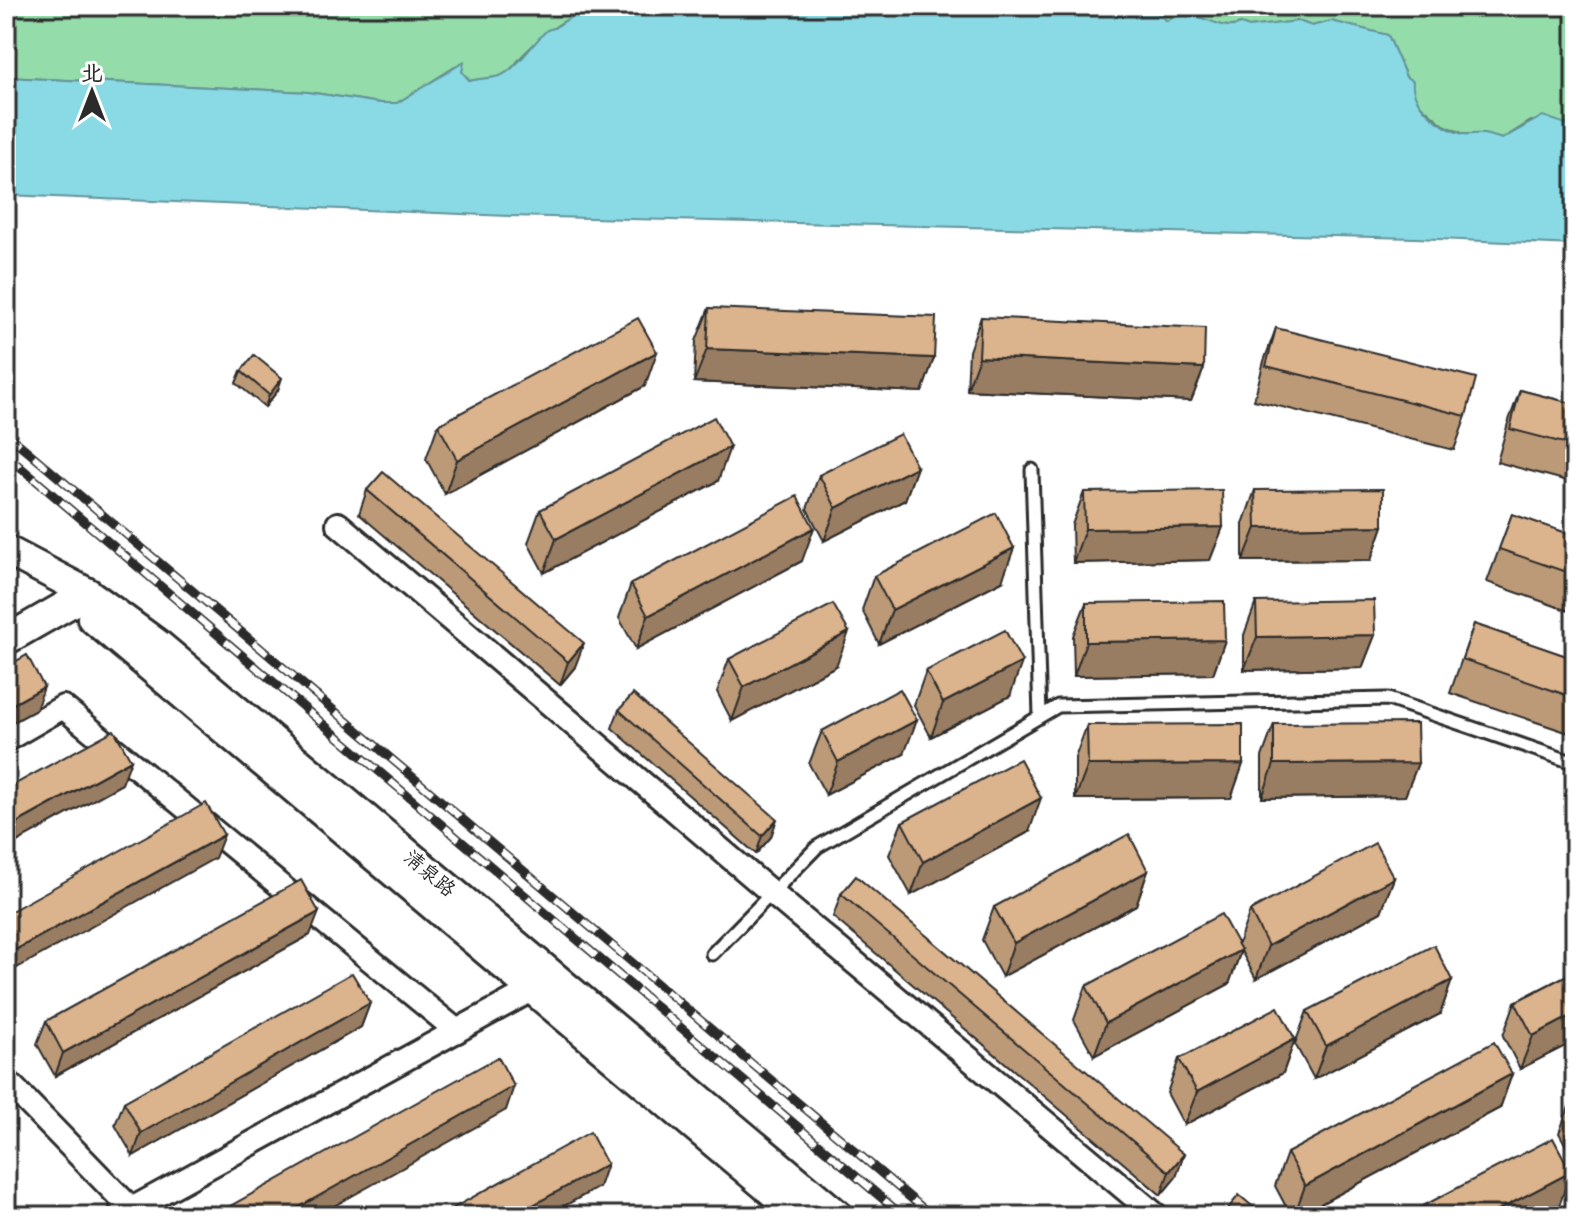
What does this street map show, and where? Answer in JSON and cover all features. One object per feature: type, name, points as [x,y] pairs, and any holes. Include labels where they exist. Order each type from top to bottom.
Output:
[{"type":"street","points":[[338,524],[1157,1216]]},
{"type":"street","name":"清泉路","points":[[6,550],[81,597],[543,983],[839,1216]]},
{"type":"street","name":"清泉路","points":[[6,567],[81,597]]},
{"type":"street","points":[[6,640],[81,597]]},
{"type":"street","points":[[6,740],[63,707],[457,1031]]},
{"type":"street","points":[[6,1080],[129,1214],[543,983]]},
{"type":"street","name":"清泉路","points":[[543,983],[801,1216]]},
{"type":"lane","points":[[1032,470],[1040,716]]},
{"type":"lane","points":[[712,954],[817,847],[1058,706],[1388,699],[1575,763]]},
{"type":"green space","points":[[6,6],[605,6],[560,23],[501,76],[470,81],[462,72],[463,62],[397,103],[380,103],[308,92],[6,77]]},
{"type":"green space","points":[[816,6],[930,6],[927,14],[887,14],[877,10],[867,14],[819,9]]},
{"type":"green space","points":[[990,6],[1111,6],[1111,8],[1009,13]]},
{"type":"green space","points":[[1122,6],[1575,6],[1575,136],[1565,124],[1531,121],[1502,139],[1483,134],[1464,134],[1444,125],[1416,100],[1388,35],[1331,21],[1312,26],[1298,21],[1249,27],[1223,25],[1187,15],[1167,21],[1157,13],[1135,12]]},
{"type":"water","points":[[605,6],[816,6],[867,14],[877,10],[887,14],[926,14],[930,6],[990,6],[1009,13],[1097,10],[1122,6],[1135,12],[1157,13],[1167,21],[1188,15],[1224,26],[1241,24],[1249,27],[1298,21],[1312,26],[1331,21],[1388,35],[1406,77],[1413,81],[1413,90],[1422,107],[1446,127],[1463,134],[1483,134],[1502,139],[1543,116],[1566,124],[1575,136],[1575,245],[1415,238],[509,216],[6,195],[6,77],[308,92],[397,103],[464,62],[462,72],[470,81],[502,75],[547,30],[582,10]]},
{"type":"building","points":[[709,308],[936,317],[934,358],[707,349]]},
{"type":"building","points":[[981,317],[1205,328],[1204,368],[979,357]]},
{"type":"building","points":[[638,318],[657,352],[457,460],[438,425]]},
{"type":"building","points":[[1276,328],[1476,378],[1466,416],[1266,366]]},
{"type":"building","points":[[254,355],[282,378],[269,395],[241,371]]},
{"type":"building","points":[[1520,390],[1575,404],[1575,446],[1510,429]]},
{"type":"building","points":[[714,417],[730,447],[556,539],[540,510]]},
{"type":"building","points":[[900,434],[917,467],[836,508],[819,475]]},
{"type":"building","points":[[383,472],[584,643],[568,662],[367,490]]},
{"type":"building","points":[[1383,489],[1383,526],[1256,528],[1255,490]]},
{"type":"building","points":[[1222,490],[1223,527],[1085,529],[1084,492]]},
{"type":"building","points":[[797,496],[814,528],[648,616],[631,584]]},
{"type":"building","points":[[996,513],[1014,548],[892,610],[874,576]]},
{"type":"building","points":[[1512,514],[1575,536],[1575,575],[1499,549]]},
{"type":"building","points":[[1374,600],[1375,635],[1257,637],[1256,602]]},
{"type":"building","points":[[1224,601],[1225,640],[1086,642],[1086,603]]},
{"type":"building","points":[[833,604],[849,632],[744,687],[729,659]]},
{"type":"building","points":[[1474,624],[1575,659],[1575,698],[1462,659]]},
{"type":"building","points":[[1005,630],[1022,662],[943,703],[926,671]]},
{"type":"building","points":[[27,655],[44,687],[6,708],[6,667]]},
{"type":"building","points":[[900,689],[917,720],[838,762],[822,731]]},
{"type":"building","points":[[633,694],[777,819],[762,836],[619,710]]},
{"type":"building","points":[[1417,723],[1418,763],[1274,764],[1274,724]]},
{"type":"building","points":[[1243,724],[1243,764],[1088,765],[1087,725]]},
{"type":"building","points":[[114,730],[131,760],[6,829],[6,789]]},
{"type":"building","points":[[1020,759],[1041,798],[923,862],[902,822]]},
{"type":"building","points":[[206,803],[224,835],[6,955],[6,914]]},
{"type":"building","points":[[1129,834],[1148,871],[1014,943],[994,907]]},
{"type":"building","points":[[1375,843],[1394,878],[1268,946],[1250,911]]},
{"type":"building","points":[[856,876],[1184,1154],[1169,1172],[841,894]]},
{"type":"building","points":[[301,880],[319,912],[63,1053],[46,1021]]},
{"type":"building","points":[[1221,914],[1241,950],[1106,1023],[1086,986]]},
{"type":"building","points":[[1434,945],[1452,980],[1326,1046],[1307,1011]]},
{"type":"building","points":[[1575,971],[1575,1014],[1533,1036],[1515,1002]]},
{"type":"building","points":[[352,973],[370,1003],[141,1133],[124,1102]]},
{"type":"building","points":[[1278,1007],[1295,1039],[1197,1092],[1179,1059]]},
{"type":"building","points":[[1494,1042],[1512,1074],[1305,1186],[1287,1153]]},
{"type":"building","points":[[498,1057],[514,1086],[283,1216],[229,1216],[225,1209]]},
{"type":"building","points":[[590,1132],[607,1164],[513,1216],[439,1216]]},
{"type":"building","points":[[1553,1138],[1571,1172],[1487,1216],[1404,1216]]},
{"type":"building","points":[[1239,1195],[1264,1216],[1230,1216],[1225,1212]]},
{"type":"railway","points":[[6,433],[932,1216]]},
{"type":"railway","points":[[6,455],[903,1216]]}]
